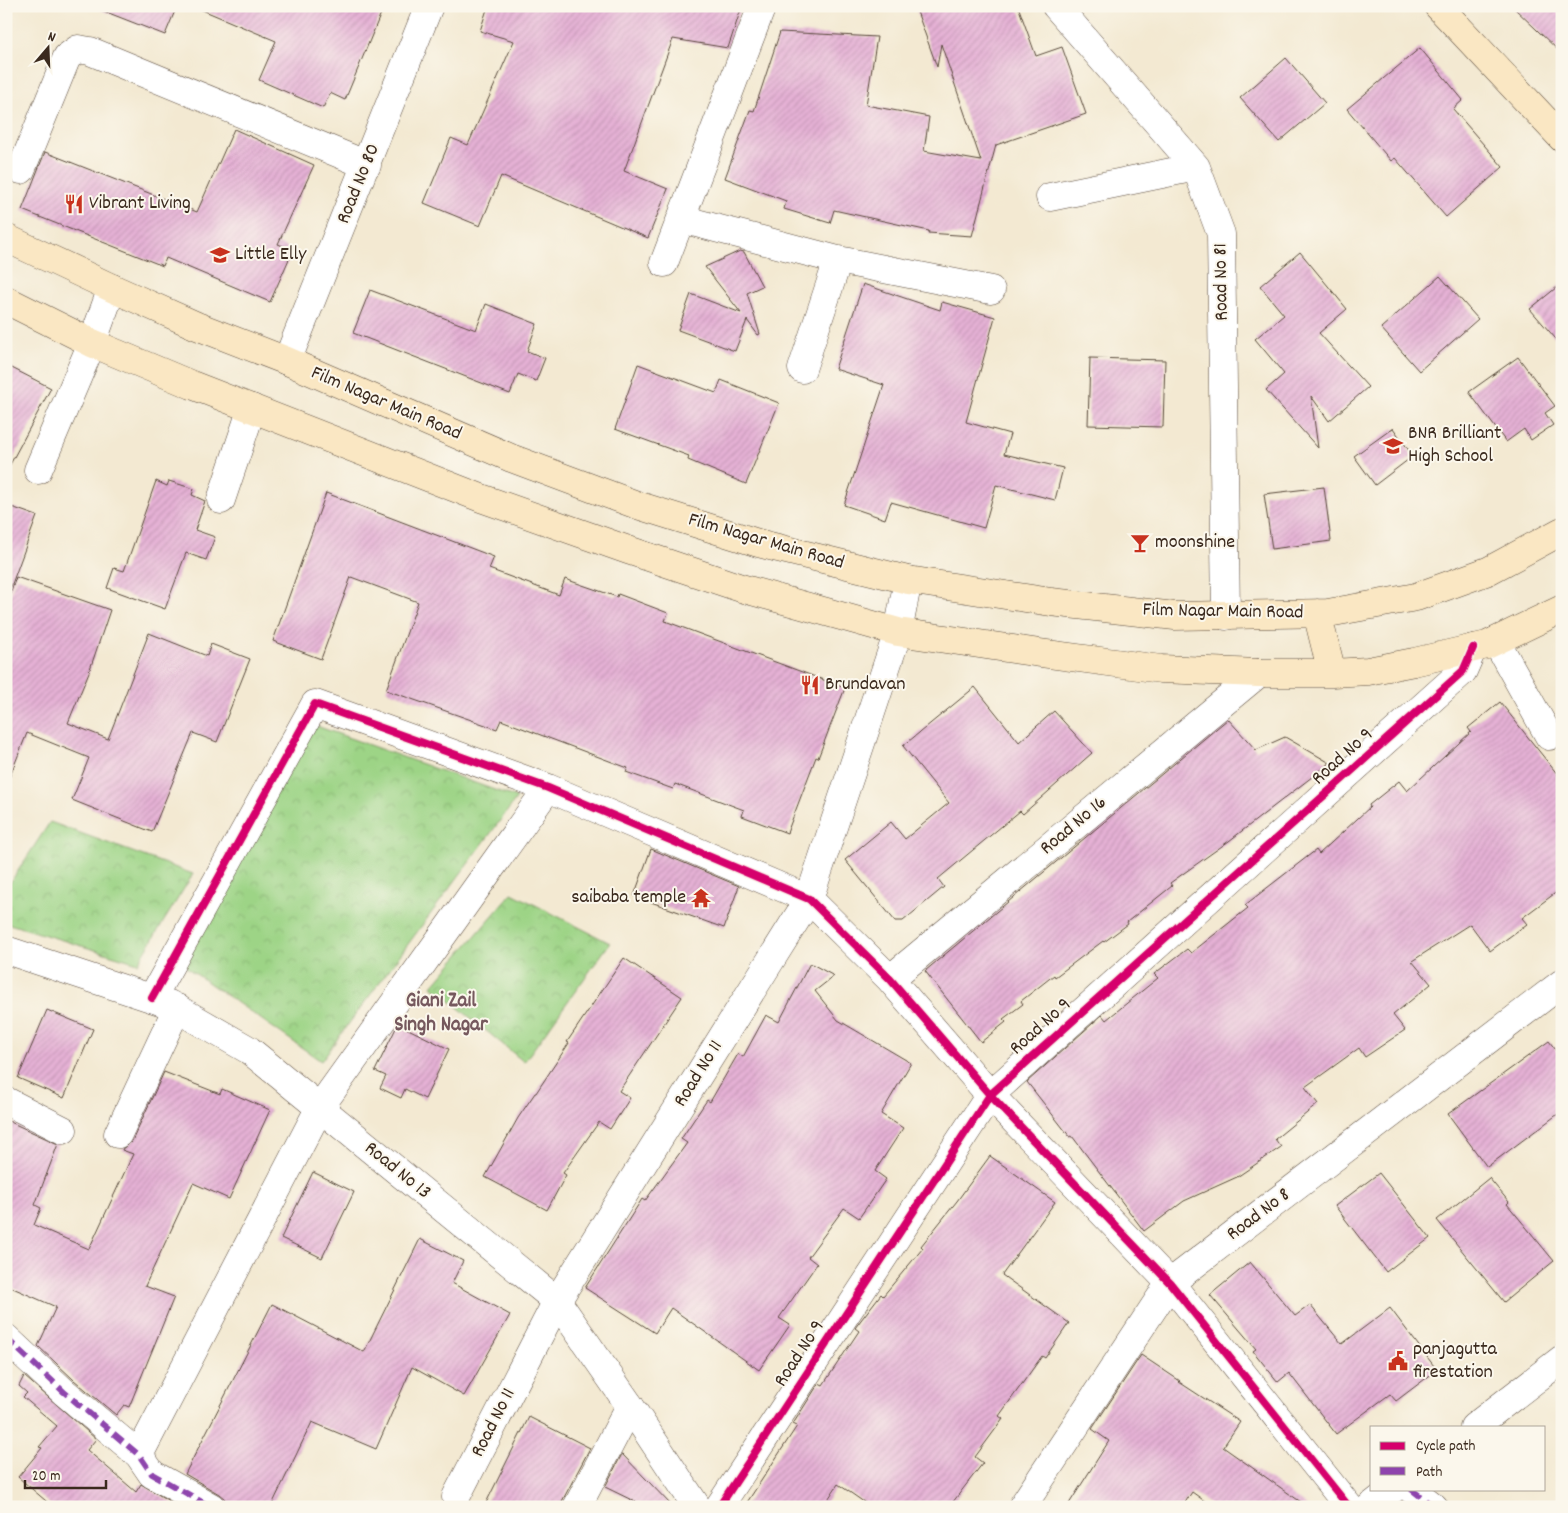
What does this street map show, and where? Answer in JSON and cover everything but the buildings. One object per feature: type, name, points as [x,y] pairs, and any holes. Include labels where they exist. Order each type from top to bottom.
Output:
[{"type":"main road","points":[[1438,6],[1562,138]]},
{"type":"main road","name":"Film Nagar Main Road","points":[[6,238],[197,326],[288,361],[512,458],[636,505],[758,542],[908,580],[1080,605],[1175,616],[1328,613],[1416,597],[1488,571],[1562,531]]},
{"type":"main road","points":[[6,300],[92,343],[481,498],[741,588],[898,632],[1040,654],[1161,669],[1259,673],[1332,673],[1368,671],[1484,644],[1562,609]]},
{"type":"main road","points":[[1317,613],[1332,673]]},
{"type":"street","name":"Road No 80","points":[[288,361],[429,6]]},
{"type":"street","points":[[664,263],[762,6]]},
{"type":"street","name":"Road No 81","points":[[1056,6],[1196,167],[1221,234],[1226,616]]},
{"type":"street","points":[[21,170],[67,57],[78,49],[90,50],[367,165]]},
{"type":"street","points":[[1050,197],[1196,167]]},
{"type":"street","points":[[681,219],[838,260],[991,290]]},
{"type":"street","points":[[802,369],[838,260]]},
{"type":"street","points":[[38,470],[92,343],[112,288]]},
{"type":"street","points":[[221,500],[252,408]]},
{"type":"street","name":"Road No 11","points":[[456,1497],[557,1301],[809,899],[898,632],[908,580]]},
{"type":"street","points":[[1484,644],[1549,736]]},
{"type":"street","name":"Road No 9","points":[[719,1507],[990,1095],[1463,671],[1484,644]]},
{"type":"street","name":"Road No 16","points":[[890,979],[1259,673]]},
{"type":"street","points":[[152,998],[314,704],[548,788],[809,899],[890,979],[990,1095],[1170,1283],[1349,1507]]},
{"type":"street","points":[[139,1455],[320,1107],[548,788]]},
{"type":"street","name":"Road No 13","points":[[7,952],[152,998],[177,1008],[249,1050],[320,1107],[557,1301],[697,1507]]},
{"type":"street","name":"Road No 8","points":[[1022,1507],[1170,1283],[1562,983]]},
{"type":"street","points":[[118,1134],[177,1008]]},
{"type":"street","points":[[6,1101],[63,1130]]},
{"type":"street","points":[[6,1338],[51,1380],[139,1455],[152,1474],[211,1507]]},
{"type":"street","points":[[1475,1426],[1562,1359]]},
{"type":"street","points":[[577,1507],[630,1406]]},
{"type":"street","points":[[1370,1507],[1392,1490]]},
{"type":"street","points":[[1412,1490],[1434,1507]]},
{"type":"green space","points":[[308,723],[517,798],[321,1061],[183,965]]},
{"type":"green space","points":[[50,822],[193,874],[138,963],[6,923],[6,889]]},
{"type":"green space","points":[[512,893],[610,943],[524,1062],[432,986]]},
{"type":"marked path","points":[[6,1338],[64,1392],[139,1455],[152,1474],[211,1507]]},
{"type":"marked path","points":[[1412,1490],[1434,1507]]},
{"type":"cycle path","points":[[719,1507],[990,1095],[1463,671],[1473,648]]},
{"type":"cycle path","points":[[152,998],[315,704],[548,788],[809,899],[890,979],[990,1095],[1170,1283],[1349,1507]]},
{"type":"place","name":"Vibrant Living","points":[[74,204]]},
{"type":"place","name":"Little Elly","points":[[220,255]]},
{"type":"place","name":"BNR Brilliant High School","points":[[1393,446]]},
{"type":"place","name":"moonshine","points":[[1140,543]]},
{"type":"place","name":"Brundavan","points":[[810,685]]},
{"type":"place","name":"saibaba temple","points":[[701,898]]},
{"type":"place","name":"panjagutta firestation","points":[[1398,1361]]},
{"type":"district","name":"Giani Zail Singh Nagar","points":[[441,1014]]}]
